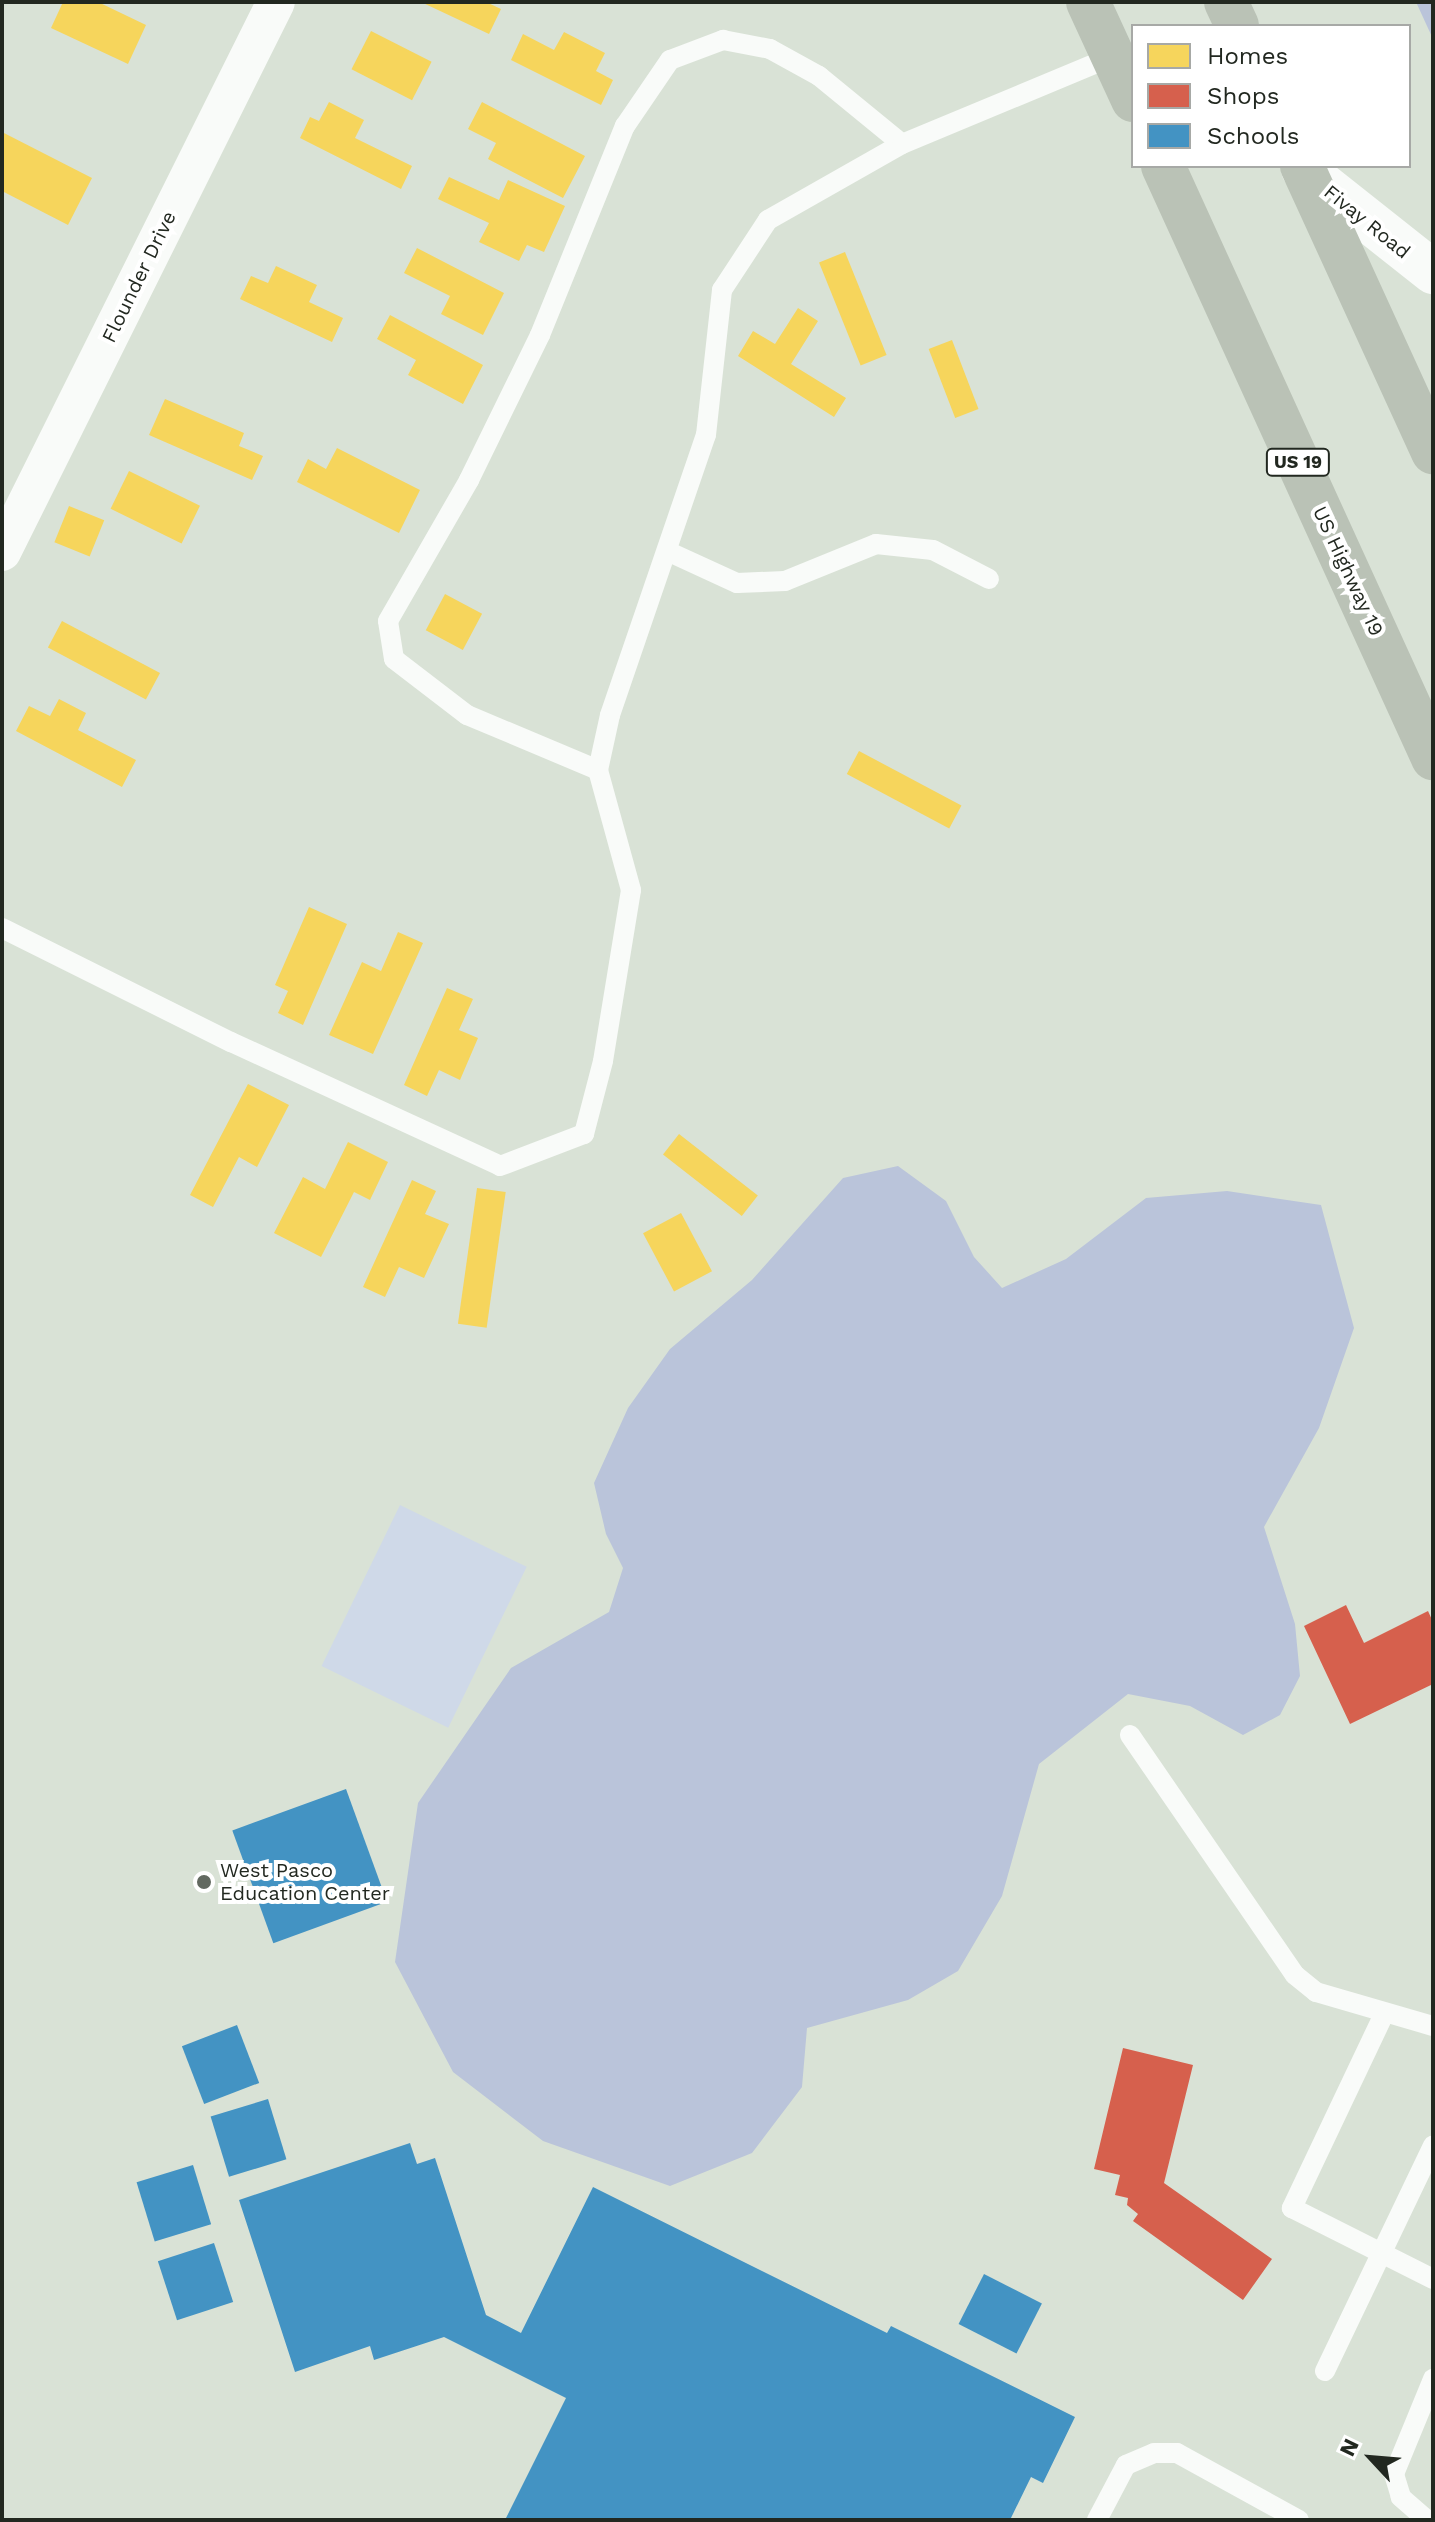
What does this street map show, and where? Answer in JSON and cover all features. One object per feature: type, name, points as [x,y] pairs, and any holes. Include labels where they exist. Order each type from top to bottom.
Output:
[{"type":"highway","points":[[1088,2],[1131,96]]},
{"type":"highway","points":[[1226,2],[1236,24]]},
{"type":"highway","name":"US Highway 19","points":[[1164,168],[1433,758]]},
{"type":"highway","points":[[1302,168],[1433,452]]},
{"type":"street","name":"Flounder Drive","points":[[2,552],[276,2]]},
{"type":"street","name":"Fivay Road","points":[[1302,168],[1433,272]]},
{"type":"lane","points":[[598,770],[467,715],[394,659],[388,621],[469,480],[540,335],[625,126],[670,60],[723,40],[770,49],[819,76],[902,144]]},
{"type":"lane","points":[[2,928],[231,1042],[500,1166],[584,1134],[603,1061],[631,890],[598,770],[610,715],[706,435],[722,290],[768,220],[902,144],[1113,56]]},
{"type":"lane","points":[[667,551],[737,583],[785,581],[876,544],[933,550],[989,579]]},
{"type":"lane","points":[[1130,1735],[1295,1975],[1316,1992],[1433,2026]]},
{"type":"lane","points":[[1384,2014],[1292,2208],[1433,2279]]},
{"type":"lane","points":[[1325,2371],[1433,2146]]},
{"type":"lane","points":[[1427,2520],[1401,2497],[1394,2474],[1433,2379]]},
{"type":"lane","points":[[1097,2520],[1126,2465],[1166,2453],[1177,2453],[1299,2520]]},
{"type":"shaded area","points":[[1416,2],[1433,2],[1433,39]]},
{"type":"shaded area","points":[[898,1166],[946,1201],[974,1257],[1002,1288],[1066,1259],[1146,1198],[1227,1191],[1321,1205],[1354,1328],[1319,1428],[1264,1527],[1295,1624],[1300,1676],[1280,1715],[1243,1735],[1190,1706],[1128,1694],[1039,1764],[1002,1896],[958,1971],[908,2000],[807,2028],[802,2087],[752,2153],[670,2186],[543,2141],[453,2072],[395,1962],[418,1803],[511,1668],[609,1612],[623,1568],[606,1534],[594,1483],[628,1408],[670,1349],[752,1280],[843,1178]]},
{"type":"shaded area","points":[[400,1505],[527,1567],[448,1728],[322,1666]]},
{"type":"building: Homes","points":[[63,2],[98,2],[146,25],[128,64],[51,28]]},
{"type":"building: Homes","points":[[421,2],[486,2],[501,9],[489,34]]},
{"type":"building: Homes","points":[[371,31],[432,62],[412,100],[351,69]]},
{"type":"building: Homes","points":[[564,32],[605,53],[596,71],[613,80],[601,105],[511,60],[523,34],[554,50]]},
{"type":"building: Homes","points":[[329,102],[364,120],[355,138],[412,166],[401,189],[300,138],[310,117],[319,121]]},
{"type":"building: Homes","points":[[482,102],[585,156],[563,198],[488,159],[496,143],[468,129]]},
{"type":"building: Homes","points":[[2,132],[92,178],[68,225],[2,191]]},
{"type":"building: Homes","points":[[449,177],[499,200],[508,180],[565,206],[544,252],[527,245],[519,261],[479,242],[489,223],[438,199]]},
{"type":"building: Homes","points":[[417,248],[504,293],[483,335],[441,314],[450,296],[404,273]]},
{"type":"building: Homes","points":[[845,252],[887,355],[861,365],[819,262]]},
{"type":"building: Homes","points":[[276,266],[317,285],[309,302],[343,318],[332,342],[240,299],[251,276],[268,283]]},
{"type":"building: Homes","points":[[798,308],[818,321],[791,364],[846,398],[834,417],[738,356],[753,331],[775,344]]},
{"type":"building: Homes","points":[[390,315],[483,365],[463,404],[408,375],[416,360],[377,339]]},
{"type":"building: Homes","points":[[952,340],[979,409],[955,418],[929,349]]},
{"type":"building: Homes","points":[[165,399],[244,433],[239,446],[263,456],[252,480],[149,435]]},
{"type":"building: Homes","points":[[337,448],[420,490],[399,533],[297,482],[308,459],[326,469]]},
{"type":"building: Homes","points":[[129,471],[200,506],[182,543],[111,509]]},
{"type":"building: Homes","points":[[69,506],[104,520],[90,556],[54,542]]},
{"type":"building: Homes","points":[[445,594],[482,614],[463,650],[426,630]]},
{"type":"building: Homes","points":[[62,621],[160,673],[146,700],[48,647]]},
{"type":"building: Homes","points":[[59,699],[86,713],[78,730],[136,760],[122,787],[16,731],[29,706],[50,716]]},
{"type":"building: Homes","points":[[859,751],[961,805],[949,828],[847,774]]},
{"type":"building: Homes","points":[[309,907],[347,924],[303,1025],[278,1013],[288,991],[275,985]]},
{"type":"building: Homes","points":[[398,932],[423,943],[373,1054],[329,1035],[362,962],[381,971]]},
{"type":"building: Homes","points":[[447,988],[473,999],[459,1030],[478,1038],[460,1080],[439,1070],[427,1096],[404,1085]]},
{"type":"building: Homes","points":[[248,1084],[289,1105],[257,1167],[239,1157],[213,1207],[190,1195]]},
{"type":"building: Homes","points":[[679,1134],[758,1196],[742,1216],[663,1154]]},
{"type":"building: Homes","points":[[348,1142],[388,1162],[370,1200],[354,1192],[321,1257],[274,1233],[303,1177],[325,1189]]},
{"type":"building: Homes","points":[[412,1180],[436,1191],[425,1214],[449,1224],[424,1278],[399,1267],[385,1297],[363,1287]]},
{"type":"building: Homes","points":[[477,1188],[506,1192],[487,1328],[458,1324]]},
{"type":"building: Homes","points":[[681,1213],[712,1271],[674,1291],[643,1233]]},
{"type":"building: Shops","points":[[1346,1605],[1364,1643],[1428,1611],[1433,1622],[1433,1684],[1350,1724],[1304,1626]]},
{"type":"building: Shops","points":[[1123,2048],[1193,2065],[1164,2183],[1272,2259],[1243,2300],[1133,2221],[1138,2214],[1127,2205],[1128,2198],[1115,2195],[1120,2175],[1094,2169]]},
{"type":"building: Schools","points":[[346,1789],[387,1902],[273,1943],[232,1830]]},
{"type":"building: Schools","points":[[237,2025],[259,2083],[204,2104],[182,2046]]},
{"type":"building: Schools","points":[[268,2099],[286,2159],[229,2177],[211,2117]]},
{"type":"building: Schools","points":[[410,2143],[417,2164],[435,2158],[486,2315],[521,2333],[593,2187],[887,2333],[891,2326],[1075,2417],[1043,2483],[1031,2477],[1010,2520],[505,2520],[566,2398],[444,2337],[374,2360],[370,2346],[295,2372],[239,2200]]},
{"type":"building: Schools","points":[[193,2165],[211,2224],[155,2242],[137,2182]]},
{"type":"building: Schools","points":[[214,2243],[233,2302],[177,2320],[158,2261]]},
{"type":"building: Schools","points":[[984,2274],[1042,2304],[1016,2353],[959,2324]]},
{"type":"place","name":"West Pasco Education Center","points":[[204,1882]]}]
